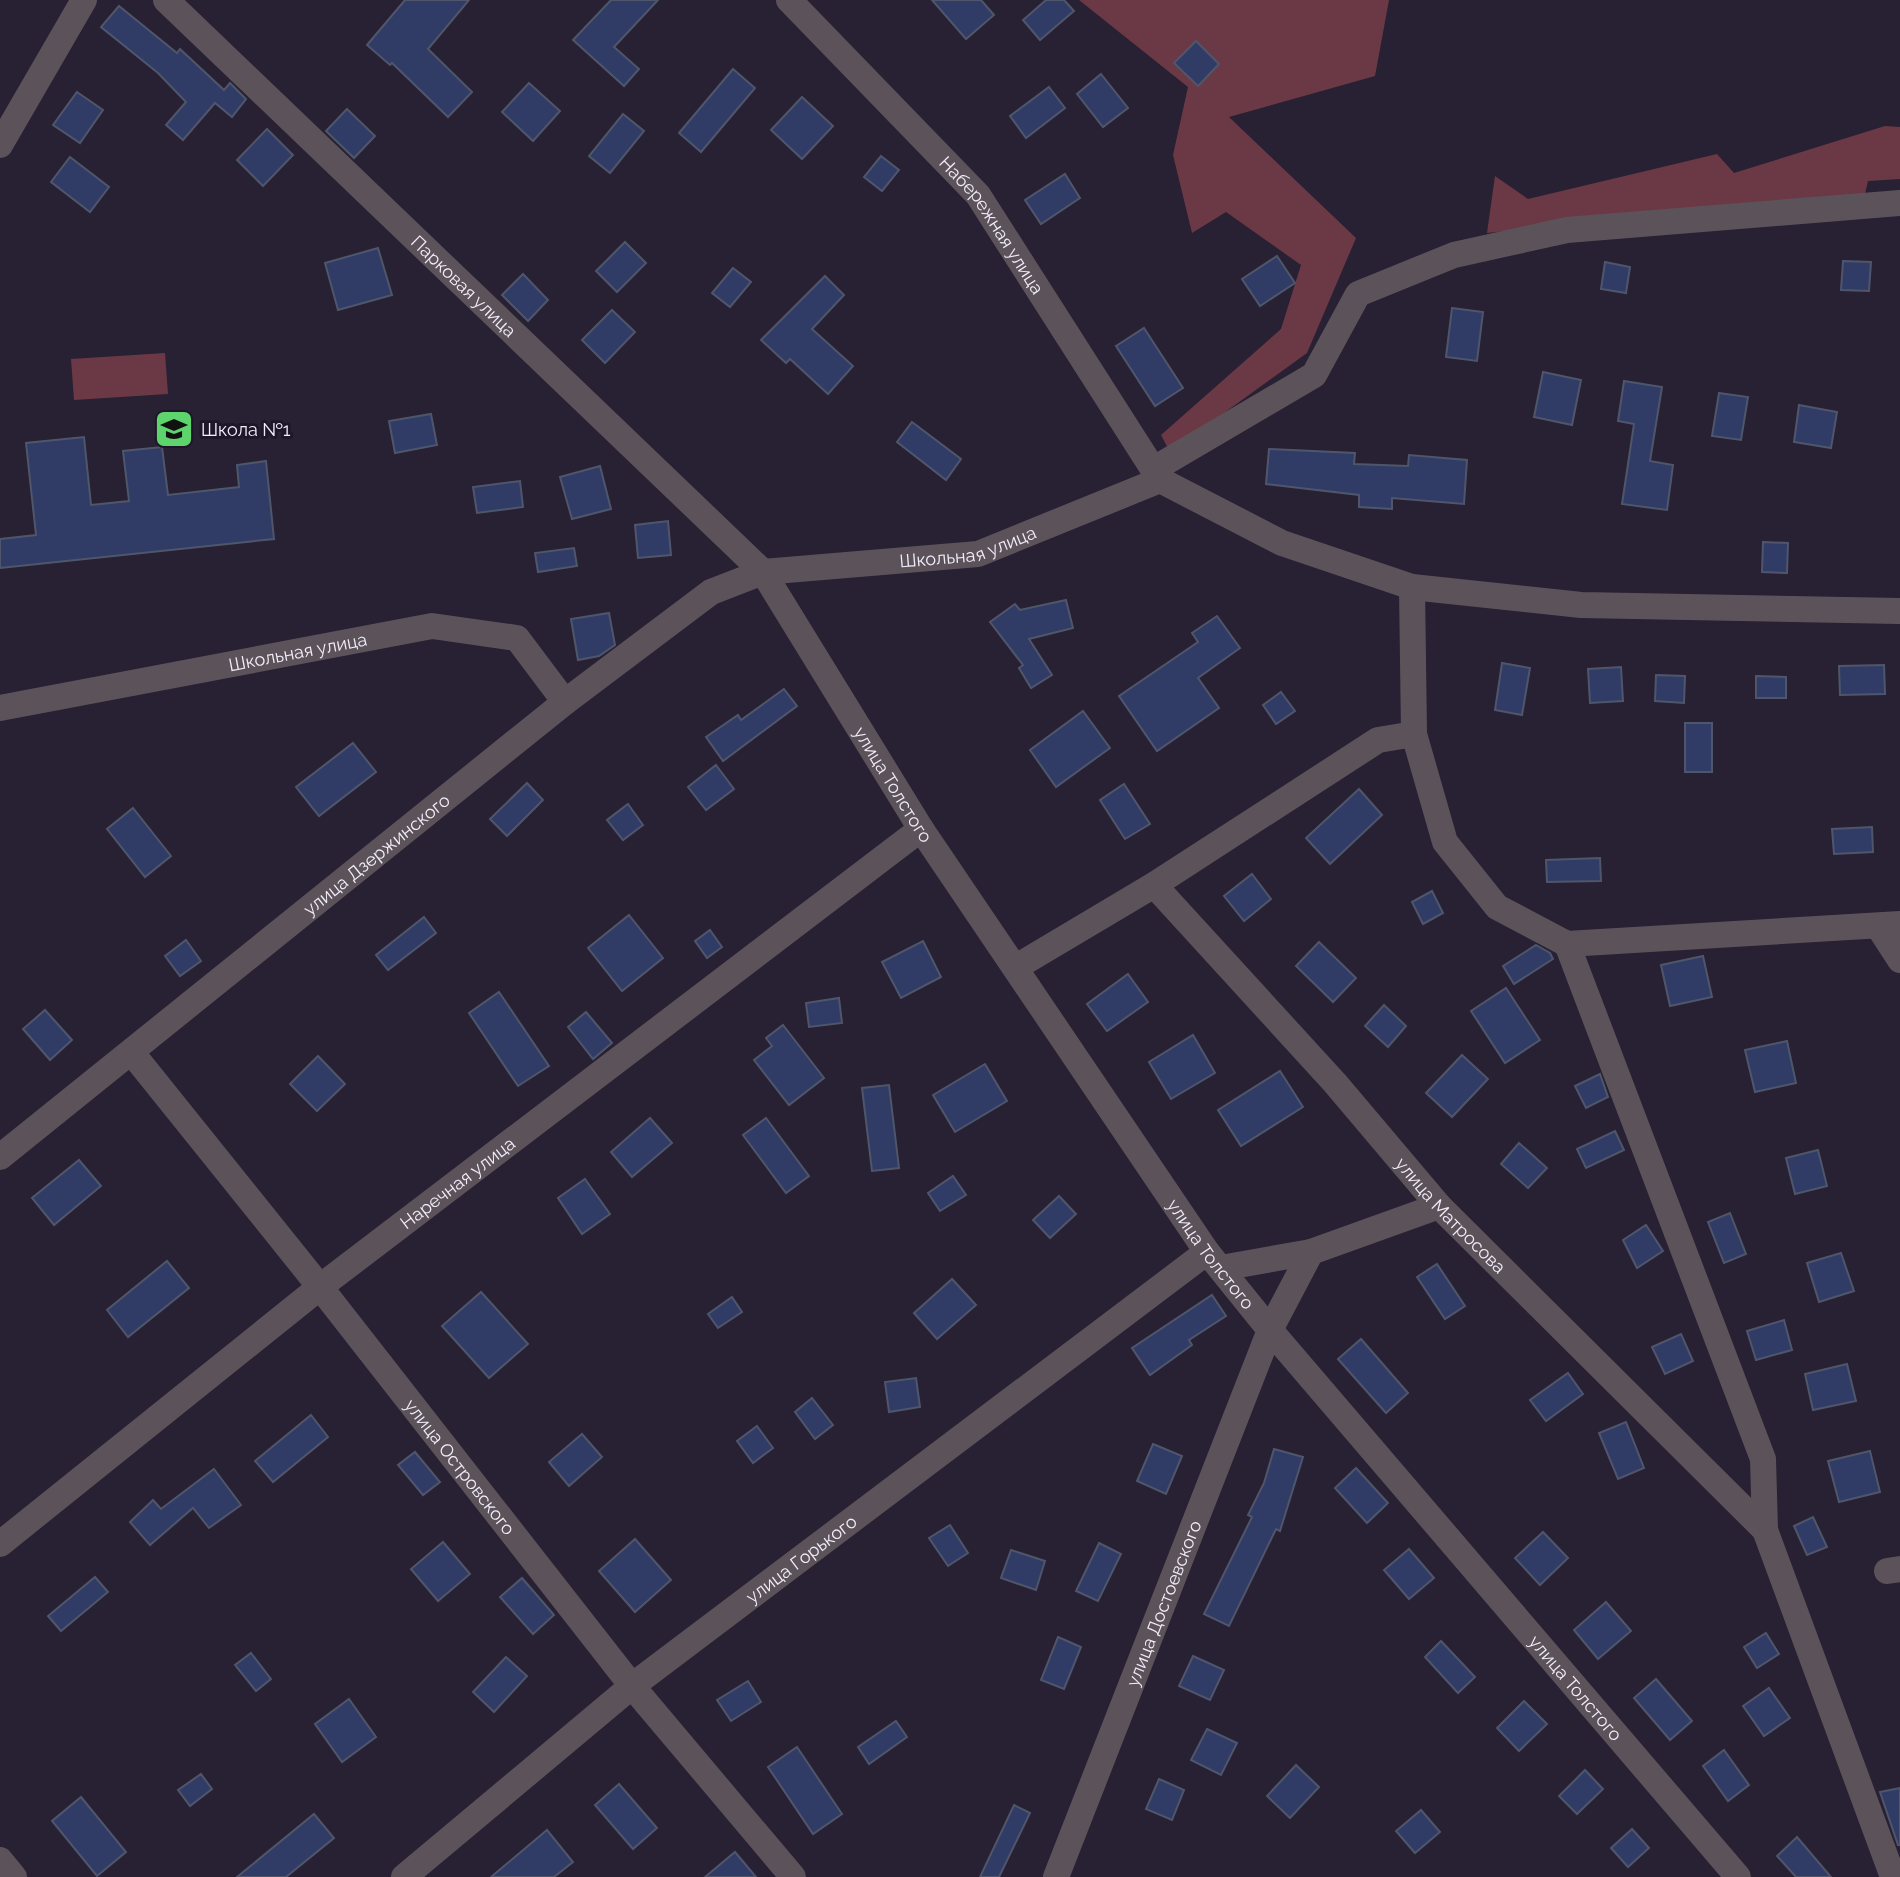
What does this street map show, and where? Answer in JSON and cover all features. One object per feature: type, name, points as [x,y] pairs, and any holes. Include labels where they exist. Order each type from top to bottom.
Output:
[{"type":"street","points":[[0,145],[84,0]]},
{"type":"street","name":"Парковая улица","points":[[166,0],[763,572]]},
{"type":"street","name":"Набережная улица","points":[[789,0],[978,195],[1157,474]]},
{"type":"street","name":"Школьная улица","points":[[763,572],[978,554],[1157,474],[1314,375],[1358,294],[1454,255],[1567,230],[1900,203]]},
{"type":"street","points":[[1157,474],[1282,543],[1412,587],[1581,605],[1900,611]]},
{"type":"street","name":"улица Дзержинского","points":[[0,1157],[565,702],[711,592],[763,572]]},
{"type":"street","name":"улица Толстого","points":[[763,572],[921,829],[1214,1260],[1270,1330],[1738,1877]]},
{"type":"street","points":[[1412,587],[1414,734],[1445,842],[1496,907],[1567,944],[1889,925],[1900,960]]},
{"type":"street","name":"Школьная улица","points":[[0,708],[432,626],[517,638],[565,702]]},
{"type":"street","points":[[1016,967],[1154,884],[1378,740],[1414,734]]},
{"type":"street","name":"Наречная улица","points":[[0,1544],[320,1287],[921,829]]},
{"type":"street","name":"улица Матросова","points":[[1154,884],[1335,1083],[1440,1206],[1765,1530]]},
{"type":"street","points":[[1567,944],[1763,1459],[1765,1530],[1893,1877]]},
{"type":"street","name":"улица Островского","points":[[132,1053],[320,1287],[632,1686],[793,1877]]},
{"type":"street","points":[[1214,1260],[1311,1252],[1440,1206]]},
{"type":"street","name":"улица Достоевского","points":[[1056,1877],[1270,1330],[1311,1252]]},
{"type":"street","name":"улица Горького","points":[[404,1877],[632,1686],[1214,1260]]},
{"type":"street","points":[[0,1860],[14,1877]]},
{"type":"shaded area","points":[[1079,0],[1389,0],[1375,76],[1229,117],[1356,238],[1307,353],[1170,452],[1161,435],[1281,329],[1301,265],[1226,212],[1192,233],[1173,155],[1188,87]]},
{"type":"shaded area","points":[[1885,126],[1900,127],[1900,179],[1868,181],[1865,194],[1487,233],[1495,176],[1528,199],[1717,154],[1734,173]]},
{"type":"shaded area","points":[[165,353],[168,394],[74,400],[71,359]]},
{"type":"building","points":[[405,0],[469,0],[428,49],[472,92],[448,117],[392,63],[390,65],[367,45]]},
{"type":"building","points":[[611,0],[658,0],[614,47],[639,69],[624,86],[573,40]]},
{"type":"building","points":[[932,0],[981,0],[994,15],[966,39]]},
{"type":"building","points":[[1046,0],[1064,0],[1074,11],[1040,40],[1023,20]]},
{"type":"building","points":[[119,6],[177,53],[180,49],[224,90],[230,83],[246,99],[232,117],[215,103],[183,140],[166,125],[186,102],[158,73],[101,27]]},
{"type":"building","points":[[1196,41],[1219,64],[1198,86],[1174,63]]},
{"type":"building","points":[[733,69],[755,88],[701,152],[679,133]]},
{"type":"building","points":[[1101,74],[1128,108],[1103,127],[1077,94]]},
{"type":"building","points":[[529,83],[560,111],[533,141],[502,112]]},
{"type":"building","points":[[1049,87],[1065,108],[1026,138],[1010,116]]},
{"type":"building","points":[[77,92],[103,110],[80,143],[53,125]]},
{"type":"building","points":[[802,97],[833,126],[802,159],[771,130]]},
{"type":"building","points":[[347,109],[375,136],[354,158],[326,131]]},
{"type":"building","points":[[623,114],[644,131],[610,173],[589,156]]},
{"type":"building","points":[[267,129],[293,155],[263,186],[237,160]]},
{"type":"building","points":[[881,156],[899,170],[882,191],[864,177]]},
{"type":"building","points":[[70,157],[109,187],[90,212],[51,182]]},
{"type":"building","points":[[1065,174],[1080,198],[1041,224],[1025,200]]},
{"type":"building","points":[[625,242],[646,263],[617,292],[596,271]]},
{"type":"building","points":[[378,248],[392,295],[338,310],[325,263]]},
{"type":"building","points":[[1277,256],[1295,283],[1260,306],[1242,279]]},
{"type":"building","points":[[1843,261],[1871,262],[1869,291],[1841,290]]},
{"type":"building","points":[[1605,262],[1630,267],[1626,293],[1601,289]]},
{"type":"building","points":[[733,268],[751,282],[730,307],[712,293]]},
{"type":"building","points":[[523,274],[548,300],[528,321],[502,295]]},
{"type":"building","points":[[825,276],[844,295],[812,329],[853,366],[828,394],[790,359],[786,363],[761,340]]},
{"type":"building","points":[[1452,308],[1483,312],[1477,361],[1446,357]]},
{"type":"building","points":[[612,310],[635,332],[605,363],[582,340]]},
{"type":"building","points":[[1144,328],[1183,388],[1155,406],[1116,346]]},
{"type":"building","points":[[1543,372],[1581,380],[1572,425],[1534,417]]},
{"type":"building","points":[[1624,381],[1662,387],[1650,461],[1673,465],[1667,510],[1622,504],[1634,424],[1618,421]]},
{"type":"building","points":[[1719,393],[1748,397],[1741,440],[1712,436]]},
{"type":"building","points":[[1799,405],[1837,412],[1831,448],[1794,442]]},
{"type":"building","points":[[431,414],[437,445],[395,453],[389,421]]},
{"type":"building","points":[[912,422],[961,459],[946,480],[897,442]]},
{"type":"building","points":[[84,437],[91,505],[129,501],[123,451],[162,447],[168,495],[239,487],[237,465],[266,461],[274,539],[0,568],[0,539],[36,535],[26,443]]},
{"type":"building","points":[[1269,449],[1355,453],[1354,464],[1408,466],[1409,455],[1467,460],[1464,504],[1392,498],[1392,509],[1359,507],[1359,495],[1266,484]]},
{"type":"building","points":[[600,466],[611,509],[572,519],[560,477]]},
{"type":"building","points":[[520,481],[523,507],[477,513],[473,487]]},
{"type":"building","points":[[668,521],[671,555],[638,558],[635,525]]},
{"type":"building","points":[[1763,542],[1788,543],[1787,573],[1762,572]]},
{"type":"building","points":[[574,548],[577,566],[538,572],[535,553]]},
{"type":"building","points":[[1066,600],[1073,628],[1029,639],[1052,675],[1031,688],[1019,668],[1023,665],[990,622],[1015,604],[1020,610]]},
{"type":"building","points":[[609,613],[615,645],[599,656],[578,660],[571,619]]},
{"type":"building","points":[[1217,616],[1240,648],[1198,678],[1219,708],[1157,751],[1119,696],[1198,642],[1192,633]]},
{"type":"building","points":[[1502,663],[1530,668],[1522,715],[1495,710]]},
{"type":"building","points":[[1884,665],[1885,694],[1840,695],[1839,666]]},
{"type":"building","points":[[1621,667],[1623,701],[1590,703],[1588,669]]},
{"type":"building","points":[[1656,675],[1685,676],[1684,703],[1655,701]]},
{"type":"building","points":[[1756,676],[1786,677],[1786,698],[1756,698]]},
{"type":"building","points":[[784,689],[797,706],[723,761],[706,737],[738,715],[741,720]]},
{"type":"building","points":[[1281,692],[1295,711],[1276,724],[1263,705]]},
{"type":"building","points":[[1083,711],[1110,748],[1056,787],[1030,750]]},
{"type":"building","points":[[1685,723],[1712,723],[1712,772],[1685,772]]},
{"type":"building","points":[[353,743],[376,772],[319,816],[296,787]]},
{"type":"building","points":[[716,765],[734,789],[706,810],[688,787]]},
{"type":"building","points":[[527,783],[543,800],[507,836],[490,819]]},
{"type":"building","points":[[1124,784],[1150,824],[1125,839],[1100,800]]},
{"type":"building","points":[[1359,789],[1382,815],[1330,864],[1306,838]]},
{"type":"building","points":[[628,804],[643,825],[623,840],[607,820]]},
{"type":"building","points":[[133,808],[171,856],[145,877],[107,829]]},
{"type":"building","points":[[1872,827],[1873,852],[1834,854],[1832,829]]},
{"type":"building","points":[[1600,858],[1601,881],[1547,882],[1546,860]]},
{"type":"building","points":[[1252,874],[1271,899],[1244,921],[1224,896]]},
{"type":"building","points":[[1432,891],[1443,913],[1423,924],[1412,902]]},
{"type":"building","points":[[629,915],[663,958],[622,991],[588,948]]},
{"type":"building","points":[[424,917],[436,933],[388,970],[376,955]]},
{"type":"building","points":[[710,930],[722,947],[707,958],[695,941]]},
{"type":"building","points":[[186,940],[201,961],[180,976],[165,956]]},
{"type":"building","points":[[923,941],[941,977],[901,998],[882,962]]},
{"type":"building","points":[[1319,942],[1356,978],[1333,1002],[1296,966]]},
{"type":"building","points":[[1536,945],[1550,953],[1553,959],[1514,984],[1503,966]]},
{"type":"building","points":[[1703,956],[1712,997],[1670,1006],[1661,965]]},
{"type":"building","points":[[1128,974],[1148,1002],[1107,1031],[1087,1004]]},
{"type":"building","points":[[1506,988],[1540,1040],[1505,1063],[1471,1011]]},
{"type":"building","points":[[499,992],[549,1066],[518,1086],[469,1013]]},
{"type":"building","points":[[839,998],[842,1023],[809,1027],[806,1003]]},
{"type":"building","points":[[1384,1005],[1406,1026],[1388,1047],[1365,1026]]},
{"type":"building","points":[[45,1010],[72,1040],[50,1060],[23,1029]]},
{"type":"building","points":[[586,1012],[612,1043],[593,1059],[568,1027]]},
{"type":"building","points":[[783,1025],[824,1078],[789,1105],[754,1060],[772,1046],[766,1038]]},
{"type":"building","points":[[1193,1035],[1215,1073],[1171,1099],[1149,1062]]},
{"type":"building","points":[[1787,1041],[1796,1083],[1755,1092],[1745,1050]]},
{"type":"building","points":[[1462,1055],[1488,1079],[1452,1117],[1426,1093]]},
{"type":"building","points":[[318,1056],[345,1084],[317,1111],[290,1084]]},
{"type":"building","points":[[985,1064],[1007,1101],[955,1132],[933,1095]]},
{"type":"building","points":[[1280,1071],[1303,1107],[1241,1146],[1218,1110]]},
{"type":"building","points":[[1600,1074],[1608,1097],[1586,1108],[1575,1086]]},
{"type":"building","points":[[889,1085],[899,1168],[872,1171],[862,1088]]},
{"type":"building","points":[[650,1118],[672,1143],[632,1177],[611,1152]]},
{"type":"building","points":[[766,1118],[809,1176],[786,1193],[743,1135]]},
{"type":"building","points":[[1615,1131],[1624,1150],[1586,1168],[1577,1149]]},
{"type":"building","points":[[1519,1143],[1547,1168],[1528,1188],[1501,1164]]},
{"type":"building","points":[[1818,1150],[1827,1186],[1795,1194],[1786,1158]]},
{"type":"building","points":[[79,1160],[101,1186],[54,1225],[32,1198]]},
{"type":"building","points":[[953,1176],[966,1195],[940,1211],[928,1193]]},
{"type":"building","points":[[585,1179],[610,1214],[582,1234],[558,1198]]},
{"type":"building","points":[[1059,1196],[1076,1214],[1050,1238],[1033,1220]]},
{"type":"building","points":[[1730,1213],[1746,1254],[1724,1263],[1708,1222]]},
{"type":"building","points":[[1646,1225],[1663,1251],[1637,1268],[1623,1240]]},
{"type":"building","points":[[1841,1253],[1854,1291],[1819,1302],[1807,1263]]},
{"type":"building","points":[[167,1261],[189,1288],[128,1337],[107,1310]]},
{"type":"building","points":[[1437,1264],[1465,1306],[1445,1319],[1417,1277]]},
{"type":"building","points":[[952,1279],[976,1305],[937,1339],[914,1313]]},
{"type":"building","points":[[481,1292],[528,1344],[489,1378],[442,1326]]},
{"type":"building","points":[[1212,1295],[1226,1316],[1189,1340],[1192,1345],[1150,1375],[1132,1348]]},
{"type":"building","points":[[732,1297],[742,1312],[718,1328],[708,1314]]},
{"type":"building","points":[[1784,1320],[1792,1350],[1756,1360],[1747,1331]]},
{"type":"building","points":[[1681,1334],[1693,1361],[1665,1374],[1652,1347]]},
{"type":"building","points":[[1361,1339],[1408,1393],[1386,1413],[1338,1359]]},
{"type":"building","points":[[1847,1364],[1856,1401],[1813,1410],[1805,1374]]},
{"type":"building","points":[[1568,1373],[1583,1394],[1546,1421],[1530,1400]]},
{"type":"building","points":[[916,1378],[920,1407],[889,1412],[885,1382]]},
{"type":"building","points":[[812,1398],[833,1425],[815,1439],[795,1412]]},
{"type":"building","points":[[311,1415],[328,1437],[273,1482],[255,1461]]},
{"type":"building","points":[[1626,1422],[1644,1468],[1618,1479],[1599,1433]]},
{"type":"building","points":[[757,1426],[773,1448],[753,1463],[737,1441]]},
{"type":"building","points":[[582,1434],[602,1457],[569,1486],[549,1462]]},
{"type":"building","points":[[1153,1444],[1182,1456],[1166,1494],[1137,1481]]},
{"type":"building","points":[[1274,1449],[1303,1457],[1280,1531],[1276,1529],[1229,1626],[1204,1614],[1252,1517],[1248,1515],[1264,1483]]},
{"type":"building","points":[[1870,1451],[1880,1492],[1839,1502],[1828,1461]]},
{"type":"building","points":[[415,1452],[440,1482],[423,1495],[398,1465]]},
{"type":"building","points":[[1356,1468],[1388,1503],[1367,1523],[1335,1488]]},
{"type":"building","points":[[214,1469],[241,1505],[209,1528],[193,1508],[150,1545],[130,1522],[153,1500],[161,1509]]},
{"type":"building","points":[[1813,1517],[1827,1547],[1807,1555],[1794,1526]]},
{"type":"building","points":[[950,1525],[968,1553],[948,1566],[929,1538]]},
{"type":"building","points":[[1543,1532],[1568,1558],[1540,1585],[1515,1558]]},
{"type":"building","points":[[635,1539],[671,1580],[635,1612],[599,1571]]},
{"type":"building","points":[[443,1542],[470,1574],[438,1601],[411,1569]]},
{"type":"building","points":[[1099,1543],[1121,1554],[1098,1601],[1076,1591]]},
{"type":"building","points":[[1409,1549],[1434,1578],[1409,1599],[1384,1570]]},
{"type":"building","points":[[1011,1550],[1045,1561],[1036,1590],[1001,1578]]},
{"type":"building","points":[[95,1577],[108,1592],[61,1631],[48,1616]]},
{"type":"building","points":[[522,1578],[554,1615],[533,1634],[500,1597]]},
{"type":"building","points":[[1606,1602],[1631,1631],[1598,1659],[1574,1630]]},
{"type":"building","points":[[1766,1633],[1779,1654],[1757,1668],[1744,1647]]},
{"type":"building","points":[[1058,1637],[1081,1647],[1064,1689],[1041,1680]]},
{"type":"building","points":[[1441,1641],[1475,1677],[1458,1693],[1425,1657]]},
{"type":"building","points":[[251,1653],[271,1679],[256,1691],[235,1665]]},
{"type":"building","points":[[1193,1656],[1224,1670],[1210,1700],[1179,1686]]},
{"type":"building","points":[[506,1657],[527,1676],[494,1712],[473,1692]]},
{"type":"building","points":[[1656,1679],[1692,1721],[1670,1740],[1634,1698]]},
{"type":"building","points":[[748,1681],[761,1702],[731,1721],[717,1700]]},
{"type":"building","points":[[1769,1688],[1790,1718],[1764,1736],[1743,1706]]},
{"type":"building","points":[[349,1699],[376,1737],[342,1762],[315,1724]]},
{"type":"building","points":[[1524,1701],[1547,1724],[1519,1751],[1497,1728]]},
{"type":"building","points":[[896,1721],[907,1737],[869,1764],[858,1747]]},
{"type":"building","points":[[1207,1729],[1237,1743],[1221,1775],[1191,1760]]},
{"type":"building","points":[[797,1747],[842,1814],[813,1834],[768,1767]]},
{"type":"building","points":[[1724,1750],[1749,1785],[1728,1801],[1703,1766]]},
{"type":"building","points":[[1296,1765],[1319,1787],[1290,1818],[1267,1796]]},
{"type":"building","points":[[1585,1770],[1603,1789],[1577,1814],[1559,1796]]},
{"type":"building","points":[[201,1774],[212,1789],[190,1806],[178,1790]]},
{"type":"building","points":[[1159,1779],[1184,1790],[1172,1820],[1146,1809]]},
{"type":"building","points":[[619,1784],[657,1828],[633,1849],[595,1805]]},
{"type":"building","points":[[1900,1788],[1900,1845],[1898,1845],[1880,1792]]},
{"type":"building","points":[[81,1797],[126,1852],[97,1876],[52,1821]]},
{"type":"building","points":[[1014,1805],[1030,1813],[999,1877],[980,1877]]},
{"type":"building","points":[[1421,1810],[1440,1832],[1415,1853],[1396,1831]]},
{"type":"building","points":[[314,1814],[334,1838],[286,1877],[237,1877]]},
{"type":"building","points":[[1632,1829],[1649,1848],[1628,1867],[1611,1848]]},
{"type":"building","points":[[547,1830],[573,1862],[554,1877],[491,1877]]},
{"type":"building","points":[[1797,1837],[1831,1877],[1796,1877],[1777,1856]]},
{"type":"building","points":[[735,1852],[756,1877],[705,1877]]},
{"type":"place","name":"Школа №1","points":[[174,429]]}]
